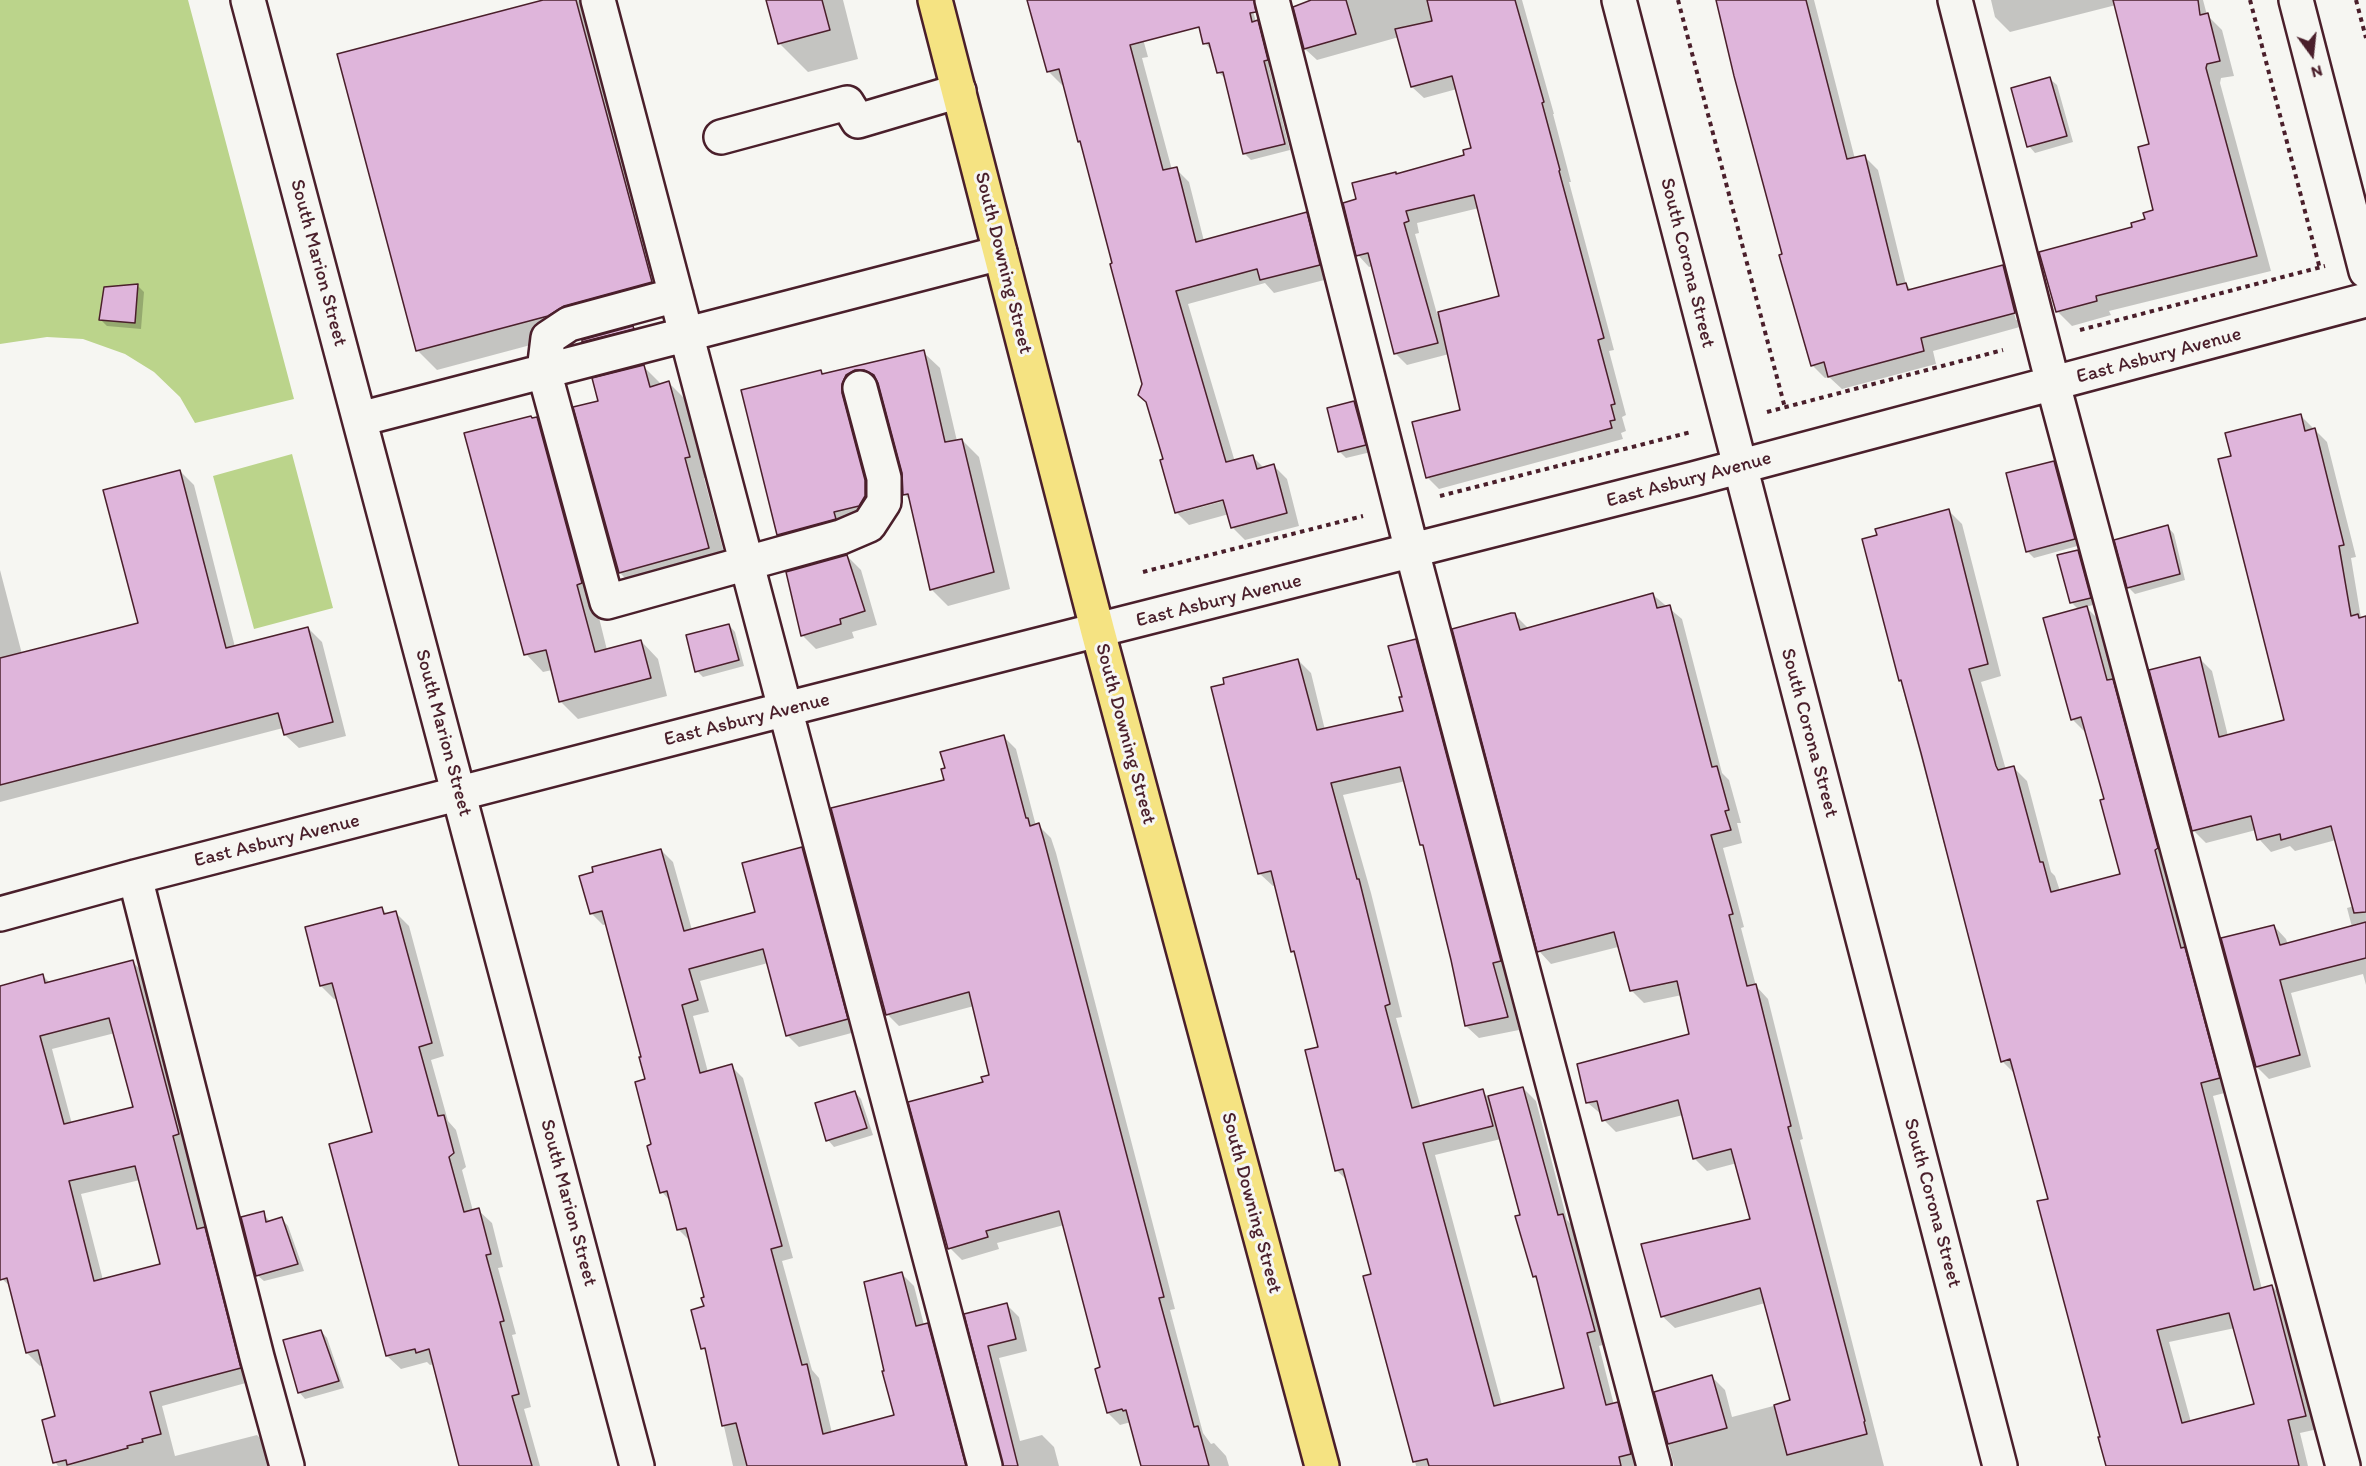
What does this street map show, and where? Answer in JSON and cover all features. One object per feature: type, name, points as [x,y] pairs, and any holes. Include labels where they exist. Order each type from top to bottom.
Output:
[{"type":"main road","name":"South Downing Street","points":[[935,0],[1098,632],[1322,1466]]},
{"type":"street","name":"South Marion Street","points":[[248,0],[637,1466]]},
{"type":"street","points":[[598,0],[985,1466]]},
{"type":"street","points":[[1272,0],[1412,551],[1654,1466]]},
{"type":"street","name":"South Corona Street","points":[[1619,0],[2000,1466]]},
{"type":"street","points":[[1955,0],[2053,384],[2343,1466]]},
{"type":"street","points":[[2296,0],[2366,271]]},
{"type":"street","points":[[721,137],[848,103],[858,121],[959,91]]},
{"type":"street","points":[[360,419],[1000,253]]},
{"type":"street","points":[[676,295],[569,324],[548,338],[544,371],[607,602],[841,537],[869,525],[884,502],[884,478],[860,388]]},
{"type":"street","name":"East Asbury Avenue","points":[[0,914],[786,709],[1098,632],[1739,467],[2366,300]]},
{"type":"street","points":[[135,877],[257,1357],[287,1466]]},
{"type":"path","points":[[1678,0],[1787,417]]},
{"type":"path","points":[[2250,0],[2323,278]]},
{"type":"path","points":[[2356,0],[2366,38]]},
{"type":"green space","points":[[0,0],[188,0],[294,399],[195,423],[180,397],[154,372],[125,354],[83,339],[47,337],[0,344]]},
{"type":"green space","points":[[292,454],[333,608],[254,629],[213,476]]},
{"type":"building","points":[[543,0],[576,0],[652,282],[564,306],[548,316],[416,351],[337,54]]},
{"type":"building","points":[[766,0],[822,0],[830,30],[778,44]]},
{"type":"building","points":[[1027,0],[1254,0],[1256,12],[1250,13],[1252,22],[1258,20],[1268,60],[1264,61],[1285,144],[1243,154],[1223,72],[1217,73],[1209,43],[1203,44],[1199,27],[1130,45],[1163,170],[1177,167],[1196,242],[1307,212],[1320,265],[1260,280],[1257,269],[1176,291],[1226,462],[1253,455],[1257,469],[1274,464],[1287,513],[1231,528],[1223,500],[1175,513],[1160,460],[1163,459],[1146,402],[1138,395],[1142,384],[1080,141],[1078,142],[1059,69],[1047,72]]},
{"type":"building","points":[[1311,0],[1346,0],[1356,34],[1304,49],[1293,7]]},
{"type":"building","points":[[1427,0],[1515,0],[1544,102],[1542,103],[1559,171],[1604,338],[1598,340],[1615,404],[1611,405],[1615,420],[1610,421],[1612,428],[1426,478],[1412,422],[1460,410],[1438,312],[1499,296],[1474,195],[1406,211],[1409,221],[1404,223],[1438,343],[1394,354],[1368,253],[1356,256],[1343,203],[1356,199],[1352,183],[1396,172],[1396,174],[1464,155],[1463,150],[1471,148],[1452,76],[1411,87],[1395,29],[1432,21]]},
{"type":"building","points":[[1716,0],[1806,0],[1847,159],[1865,155],[1897,285],[1906,283],[1908,290],[2003,265],[2015,313],[1921,338],[1924,351],[1828,377],[1824,362],[1811,366],[1779,255],[1782,254]]},
{"type":"building","points":[[2113,0],[2198,0],[2200,15],[2208,13],[2220,61],[2207,64],[2206,68],[2257,256],[2096,296],[2097,301],[2056,312],[2039,252],[2132,227],[2131,223],[2145,219],[2143,213],[2153,210],[2138,147],[2149,144]]},
{"type":"building","points":[[2050,77],[2067,136],[2027,147],[2011,88]]},
{"type":"building","points":[[138,284],[135,323],[99,320],[104,287]]},
{"type":"building","points":[[633,326],[634,329],[582,342],[582,340]]},
{"type":"building","points":[[924,350],[945,442],[962,439],[994,572],[930,590],[908,494],[903,495],[902,473],[874,375],[864,370],[855,370],[846,375],[842,384],[842,393],[865,480],[865,496],[859,506],[834,512],[836,519],[777,535],[741,390],[821,370],[822,374]]},
{"type":"building","points":[[644,365],[650,387],[669,381],[690,457],[685,458],[709,548],[619,573],[573,407],[598,401],[592,378]]},
{"type":"building","points":[[1354,401],[1366,445],[1338,452],[1327,408]]},
{"type":"building","points":[[2301,414],[2305,431],[2315,428],[2344,545],[2339,546],[2351,616],[2358,614],[2359,618],[2366,616],[2366,912],[2354,913],[2331,826],[2281,840],[2280,834],[2257,840],[2251,816],[2192,831],[2149,670],[2200,657],[2219,737],[2284,720],[2218,459],[2231,456],[2225,433]]},
{"type":"building","points":[[531,416],[532,418],[537,417],[582,583],[577,585],[595,652],[641,640],[651,678],[559,702],[546,650],[524,655],[464,433]]},
{"type":"building","points":[[2054,461],[2075,539],[2026,552],[2006,473]]},
{"type":"building","points":[[180,470],[226,648],[308,627],[333,722],[284,735],[278,713],[0,785],[0,658],[138,623],[103,490]]},
{"type":"building","points":[[1949,509],[1988,664],[1969,669],[1996,766],[1998,770],[2014,766],[2040,862],[2043,862],[2051,892],[2120,874],[2100,800],[2104,799],[2081,717],[2071,720],[2043,618],[2087,606],[2107,680],[2113,679],[2158,848],[2155,850],[2181,948],[2185,947],[2220,1078],[2201,1083],[2254,1290],[2272,1285],[2306,1416],[2288,1420],[2299,1466],[2106,1466],[2037,1201],[2048,1199],[2010,1059],[2001,1062],[1921,753],[1901,680],[1899,681],[1862,539],[1877,535],[1875,529]],"holes":[[[2229,1313],[2254,1404],[2182,1423],[2157,1330]]]},
{"type":"building","points":[[2168,525],[2180,574],[2127,588],[2114,540]]},
{"type":"building","points":[[2078,550],[2091,598],[2070,603],[2057,555]]},
{"type":"building","points":[[847,555],[865,611],[840,619],[841,624],[801,636],[786,572]]},
{"type":"building","points":[[1653,593],[1657,608],[1670,605],[1712,767],[1717,766],[1729,810],[1725,811],[1731,830],[1711,835],[1733,914],[1729,915],[1747,986],[1756,984],[1791,1126],[1788,1127],[1865,1421],[1867,1434],[1787,1455],[1774,1405],[1790,1400],[1760,1288],[1661,1317],[1641,1244],[1750,1219],[1731,1149],[1693,1159],[1678,1100],[1602,1121],[1597,1101],[1586,1103],[1577,1064],[1689,1034],[1677,981],[1630,991],[1614,932],[1537,952],[1452,629],[1515,613],[1520,630]]},
{"type":"building","points":[[729,624],[739,660],[695,672],[686,635]]},
{"type":"building","points":[[1416,639],[1501,961],[1493,963],[1508,1017],[1465,1026],[1423,845],[1420,845],[1400,767],[1331,783],[1357,879],[1359,879],[1390,1004],[1385,1006],[1412,1108],[1483,1089],[1493,1126],[1423,1143],[1494,1406],[1564,1388],[1536,1276],[1533,1277],[1515,1216],[1520,1215],[1488,1096],[1523,1087],[1558,1215],[1563,1214],[1595,1331],[1587,1333],[1606,1405],[1618,1402],[1631,1454],[1619,1457],[1621,1466],[1429,1466],[1427,1459],[1413,1462],[1363,1276],[1371,1274],[1343,1169],[1335,1171],[1305,1050],[1318,1047],[1294,951],[1291,952],[1271,871],[1258,874],[1211,687],[1224,684],[1223,678],[1298,659],[1317,730],[1403,711],[1399,697],[1402,697],[1388,646]]},
{"type":"building","points":[[1004,735],[1026,818],[1030,826],[1039,823],[1044,840],[1164,1297],[1159,1298],[1194,1427],[1198,1426],[1209,1466],[1141,1466],[1126,1410],[1107,1413],[1095,1369],[1100,1367],[1059,1211],[986,1231],[988,1237],[948,1249],[908,1102],[983,1082],[981,1077],[989,1075],[969,992],[886,1015],[831,808],[944,780],[941,769],[945,768],[940,752]]},
{"type":"building","points":[[802,847],[848,1019],[786,1036],[763,949],[689,969],[698,1000],[682,1005],[700,1073],[732,1064],[782,1246],[771,1249],[802,1365],[807,1364],[823,1434],[894,1415],[882,1371],[884,1371],[864,1282],[902,1272],[916,1326],[928,1323],[966,1466],[747,1466],[736,1423],[722,1426],[705,1348],[701,1349],[691,1310],[704,1306],[701,1298],[704,1297],[686,1228],[677,1230],[667,1191],[660,1193],[647,1146],[651,1144],[635,1082],[645,1079],[639,1057],[641,1057],[602,911],[590,914],[579,876],[593,872],[592,867],[661,849],[684,931],[755,912],[742,863]]},
{"type":"building","points":[[382,907],[384,914],[396,911],[432,1043],[419,1047],[438,1116],[444,1115],[454,1153],[449,1157],[464,1212],[479,1208],[491,1254],[486,1255],[504,1321],[500,1322],[519,1394],[512,1396],[532,1466],[459,1466],[429,1349],[416,1353],[415,1349],[386,1356],[329,1144],[372,1132],[332,983],[320,986],[305,927]]},
{"type":"building","points":[[2366,922],[2366,958],[2280,980],[2300,1055],[2256,1067],[2221,938],[2274,925],[2280,945]]},
{"type":"building","points":[[133,960],[179,1134],[173,1136],[197,1229],[205,1227],[241,1368],[150,1392],[161,1434],[142,1439],[143,1442],[127,1446],[128,1448],[67,1465],[66,1460],[53,1463],[42,1420],[55,1416],[38,1350],[26,1353],[7,1278],[0,1280],[0,986],[43,974],[45,983]],"holes":[[[109,1018],[133,1107],[64,1124],[40,1036]],[[135,1166],[160,1264],[94,1281],[69,1181]]]},
{"type":"building","points":[[855,1091],[867,1128],[826,1141],[815,1103]]},
{"type":"building","points":[[264,1211],[266,1222],[282,1217],[298,1264],[256,1276],[241,1217]]},
{"type":"building","points":[[1007,1303],[1016,1339],[988,1346],[1018,1466],[1003,1466],[964,1314]]},
{"type":"building","points":[[321,1330],[339,1381],[298,1393],[283,1340]]},
{"type":"building","points":[[1712,1375],[1727,1428],[1668,1444],[1654,1392]]}]
